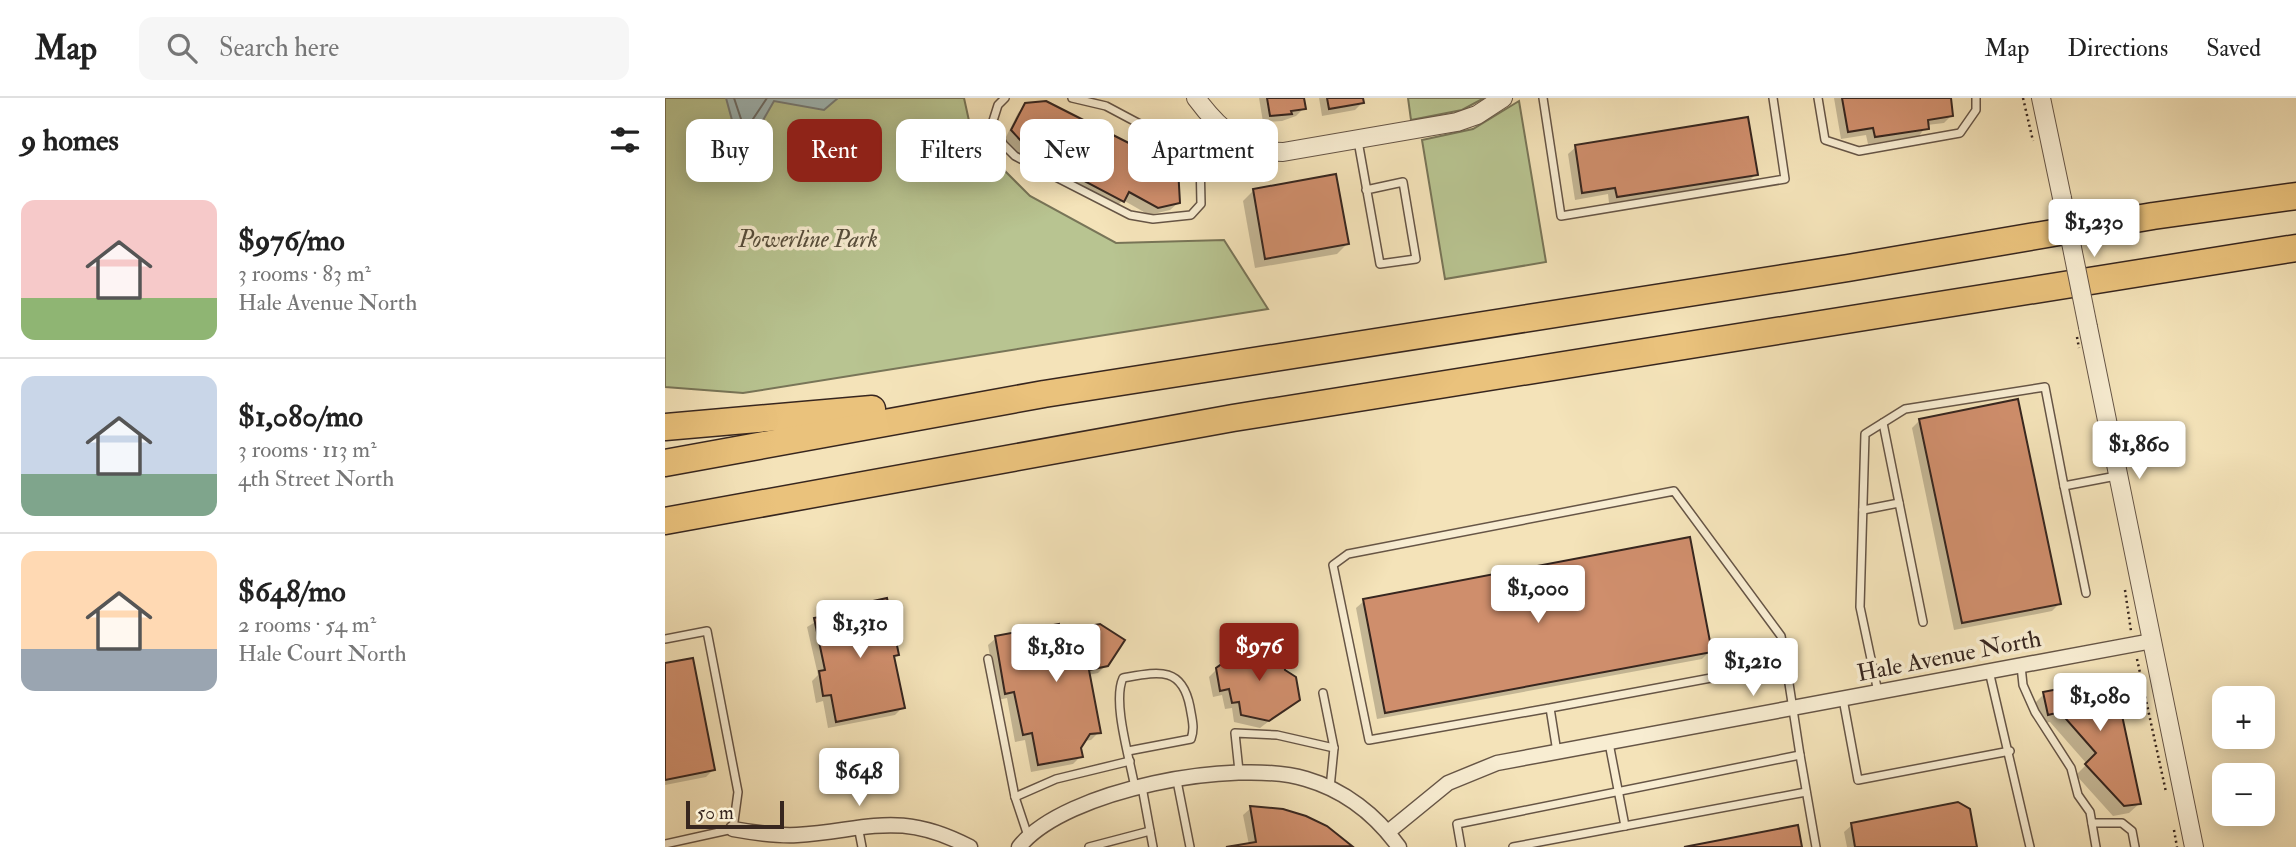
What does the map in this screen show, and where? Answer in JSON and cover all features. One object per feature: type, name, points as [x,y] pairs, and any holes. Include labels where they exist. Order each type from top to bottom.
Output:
[{"type":"highway","points":[[665,463],[1044,394],[2296,195]]},
{"type":"highway","points":[[672,520],[1233,418],[2296,248]]},
{"type":"highway","points":[[665,427],[1044,394]]},
{"type":"street","points":[[1196,98],[1213,119]]},
{"type":"street","points":[[1278,152],[1305,150],[1465,120],[1503,98]]},
{"type":"street","points":[[2041,98],[2194,847]]},
{"type":"street","name":"Hale Avenue North","points":[[1388,832],[1430,796],[1473,771],[1557,752],[2152,641]]},
{"type":"street","points":[[1024,842],[1065,810],[1086,801],[1139,788],[1239,771],[1275,772],[1330,788],[1369,813],[1399,847]]},
{"type":"street","points":[[733,830],[797,835],[885,823],[935,831],[970,847]]},
{"type":"lane","points":[[1005,98],[998,105],[992,124],[1003,144],[1016,156],[1130,215],[1153,219],[1191,215],[1201,204],[1201,182]]},
{"type":"lane","points":[[1072,98],[1095,100],[1131,119]]},
{"type":"lane","points":[[1542,98],[1561,216],[1785,178],[1773,98]]},
{"type":"lane","points":[[1818,98],[1825,140],[1859,152],[1960,133],[1976,110],[1976,98]]},
{"type":"lane","points":[[1358,141],[1366,190],[1380,264],[1416,258],[1403,182],[1366,190]]},
{"type":"lane","points":[[1878,692],[1860,607],[1865,434],[1905,409],[2045,387],[2086,593]]},
{"type":"lane","points":[[1883,423],[1923,622]]},
{"type":"lane","points":[[2064,486],[2111,477]]},
{"type":"lane","points":[[1786,664],[1369,740],[1333,565],[1348,554],[1674,491],[1781,636],[1786,664],[1792,709],[1816,847]]},
{"type":"lane","points":[[1863,510],[1899,503]]},
{"type":"lane","points":[[665,639],[707,631],[738,792],[733,830],[665,844]]},
{"type":"lane","points":[[988,659],[1024,842]]},
{"type":"lane","points":[[2021,665],[2023,685],[2035,712],[2071,768],[2078,795],[2090,812],[2096,847]]},
{"type":"lane","points":[[1989,670],[2031,847]]},
{"type":"lane","points":[[1128,751],[1191,739],[1194,730],[1187,691],[1182,682],[1160,671],[1123,677],[1118,690],[1128,751],[1130,761],[1153,847]]},
{"type":"lane","points":[[1324,693],[1334,748],[1330,788]]},
{"type":"lane","points":[[1843,699],[1858,780],[2010,751]]},
{"type":"lane","points":[[1550,708],[1557,752]]},
{"type":"lane","points":[[1239,771],[1235,733],[1277,735],[1334,748]]},
{"type":"lane","points":[[1609,743],[1625,826]]},
{"type":"lane","points":[[1461,847],[1457,824],[1800,755]]},
{"type":"lane","points":[[1015,797],[1068,775],[1130,761]]},
{"type":"lane","points":[[1177,781],[1190,847]]},
{"type":"lane","points":[[1513,847],[1806,792]]},
{"type":"lane","points":[[2092,823],[2122,823],[2132,831],[2135,847]]},
{"type":"lane","points":[[858,825],[862,847]]},
{"type":"lane","points":[[1089,847],[1150,831]]},
{"type":"green space","name":"Powerline Park","points":[[665,98],[964,98],[969,119],[896,119],[896,182],[1006,182],[1006,172],[1030,196],[1116,243],[1224,240],[1268,309],[743,393],[665,387]]},
{"type":"green space","points":[[1408,98],[1484,98],[1462,110],[1411,120]]},
{"type":"green space","points":[[1519,101],[1546,262],[1445,279],[1422,140],[1473,129]]},
{"type":"water","points":[[726,98],[838,98],[824,110],[774,101],[764,119],[732,119]]},
{"type":"building","points":[[1267,98],[1304,98],[1306,109],[1291,111],[1292,114],[1270,116]]},
{"type":"building","points":[[1327,98],[1363,98],[1364,103],[1329,109]]},
{"type":"building","points":[[1842,98],[1951,98],[1953,116],[1928,120],[1929,129],[1875,137],[1873,128],[1848,132]]},
{"type":"building","points":[[1046,101],[1081,119],[1020,119],[1020,140],[1011,130],[1025,103]]},
{"type":"building","points":[[1748,117],[1758,175],[1617,197],[1615,188],[1582,193],[1575,145]]},
{"type":"building","points":[[1114,136],[1128,143],[1128,182],[1179,182],[1180,203],[1158,208],[1129,192],[1124,202],[1086,182],[1114,182]]},
{"type":"building","points":[[1336,174],[1349,244],[1265,259],[1253,189]]},
{"type":"building","points":[[2018,399],[2061,604],[1962,623],[1919,419]]},
{"type":"building","points":[[1690,537],[1712,652],[1385,713],[1363,599]]},
{"type":"building","points":[[887,598],[899,655],[894,656],[905,708],[836,722],[831,695],[823,696],[819,671],[825,670],[814,618],[829,615],[831,610]]},
{"type":"building","points":[[1059,624],[1060,631],[1100,624],[1125,640],[1108,666],[1089,670],[1101,733],[1090,734],[1081,748],[1083,757],[1038,765],[1032,733],[1023,735],[1014,692],[1005,694],[995,636]]},
{"type":"building","points":[[1247,646],[1283,655],[1285,670],[1296,677],[1300,700],[1269,721],[1241,715],[1239,702],[1232,703],[1229,689],[1220,691],[1216,668]]},
{"type":"building","points":[[693,658],[715,770],[665,780],[665,663]]},
{"type":"building","points":[[2114,678],[2141,804],[2124,806],[2085,764],[2096,753],[2060,712],[2048,715],[2043,692]]},
{"type":"building","points":[[1958,802],[1970,809],[1977,847],[1855,847],[1851,823]]},
{"type":"building","points":[[1250,806],[1283,809],[1306,816],[1327,826],[1352,846],[1226,847],[1256,842]]},
{"type":"building","points":[[1798,825],[1802,847],[1684,847]]}]
